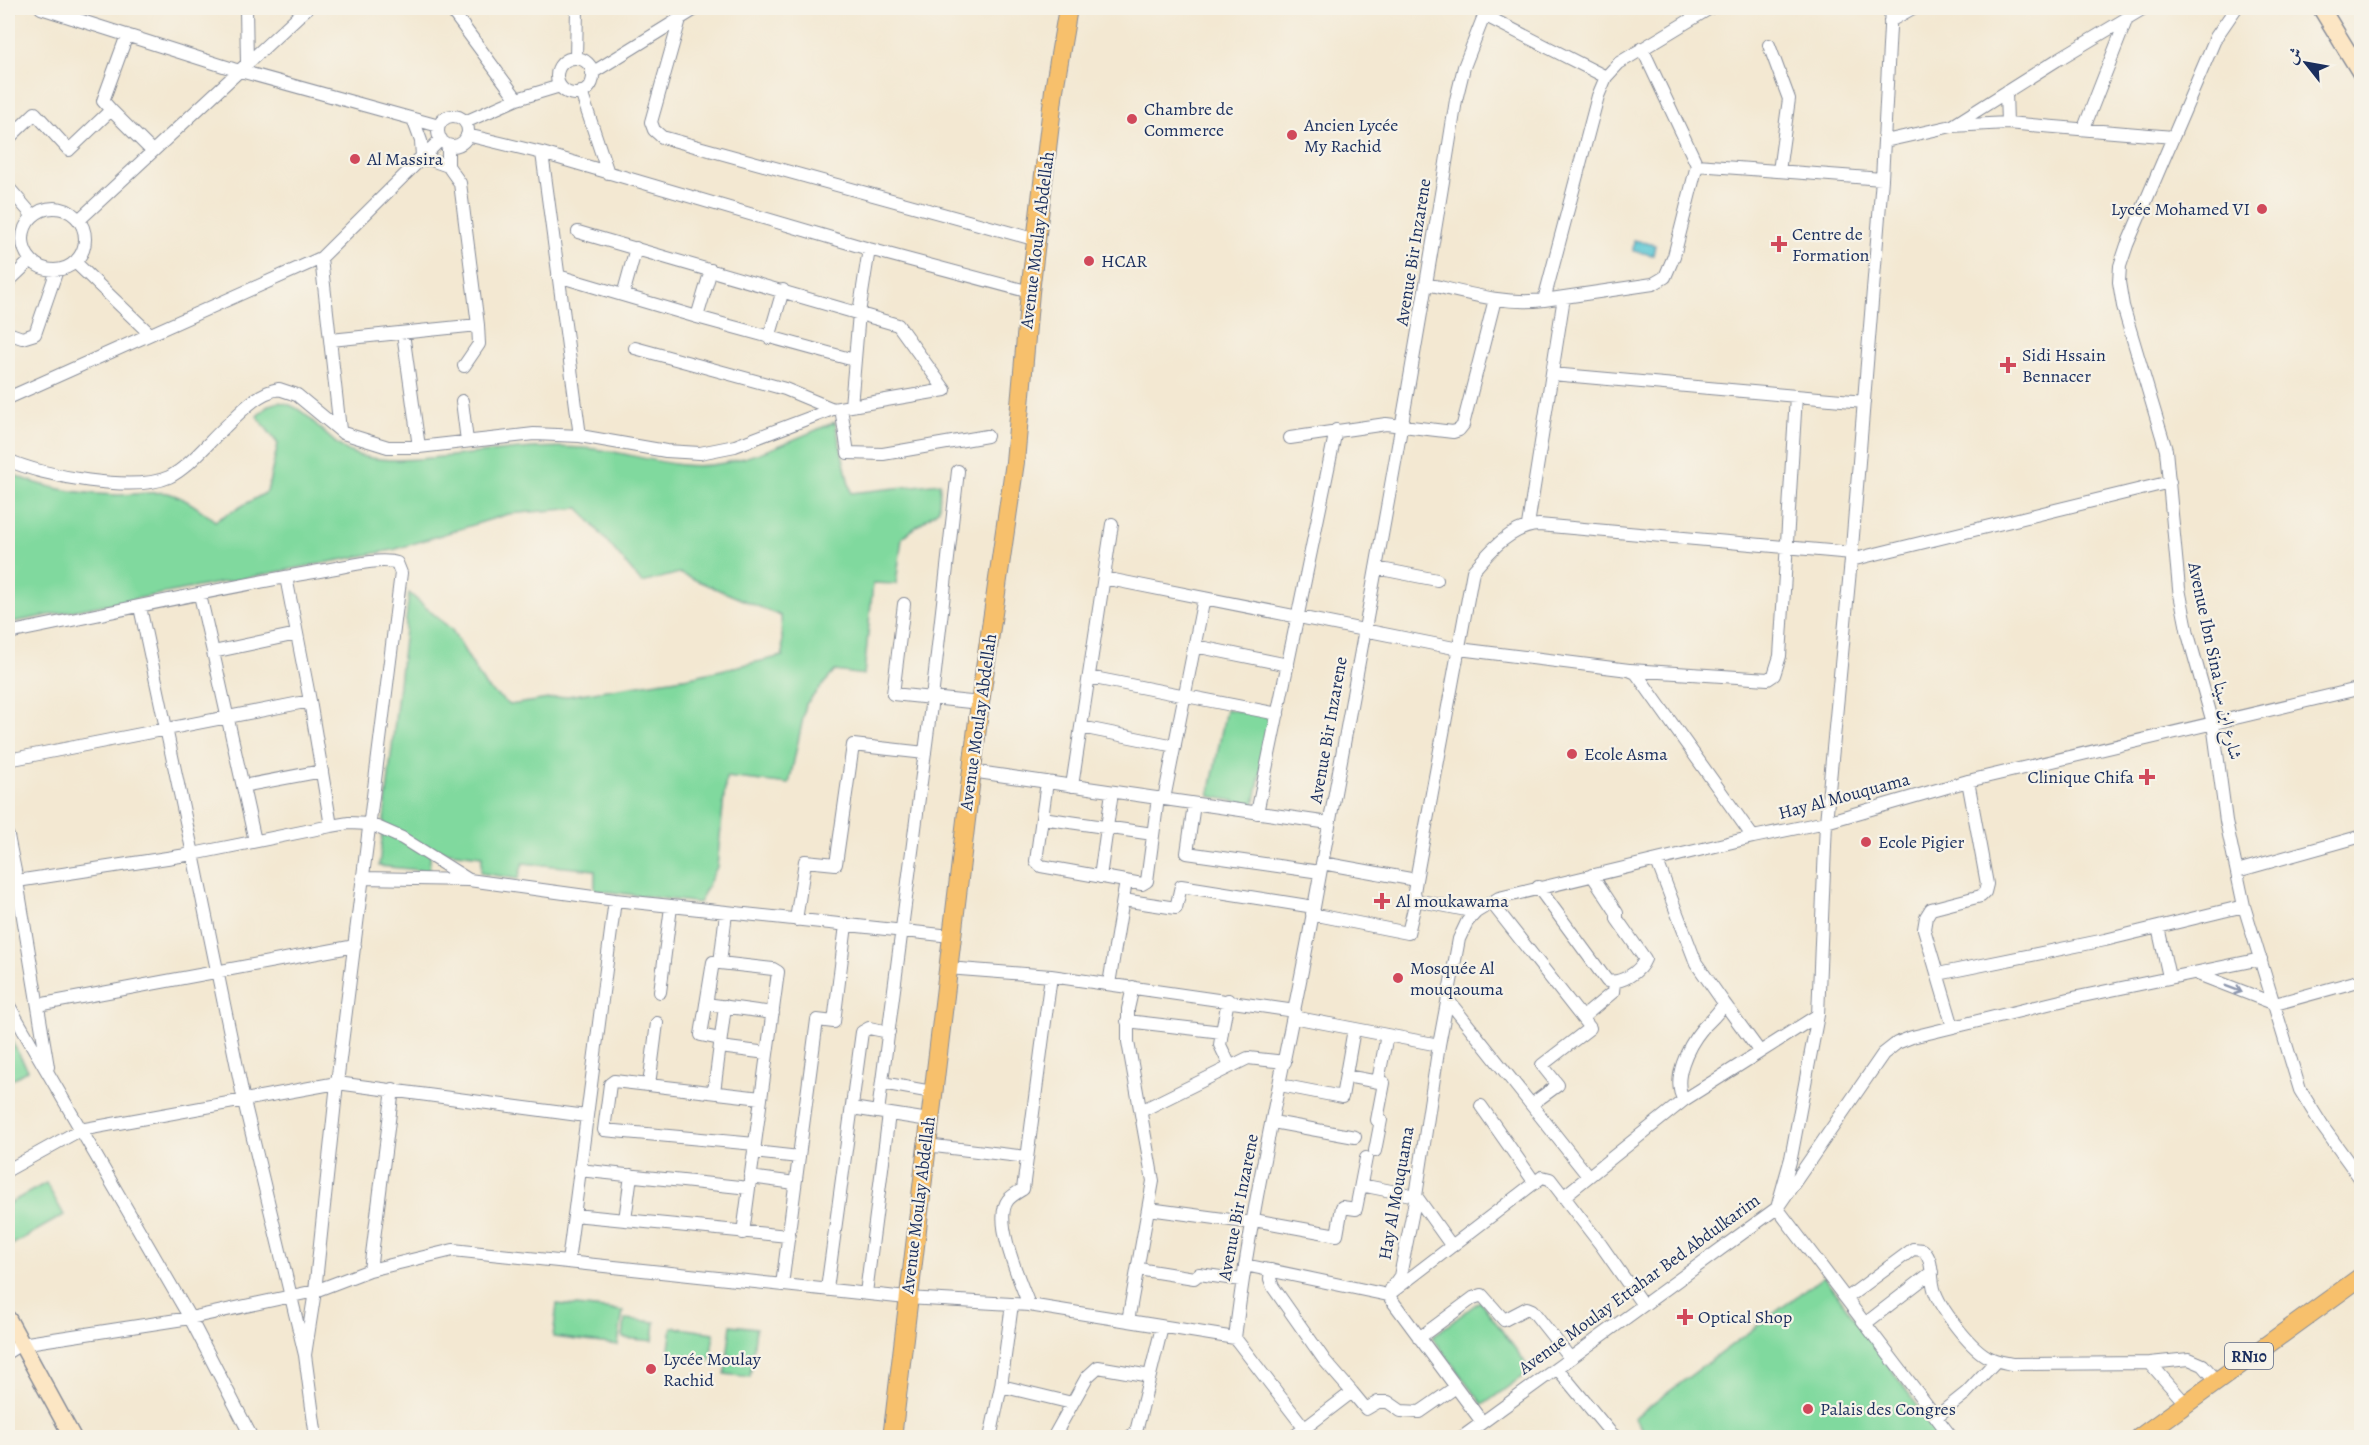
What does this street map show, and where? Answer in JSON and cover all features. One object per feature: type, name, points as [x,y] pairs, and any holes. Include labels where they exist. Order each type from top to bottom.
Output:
[{"type":"main road","name":"Avenue Moulay Abdellah","points":[[892,1437],[971,771],[1015,462],[1030,292],[1054,90],[1068,8]]},
{"type":"main road","name":"RN10","points":[[2139,1437],[2361,1276]]},
{"type":"street","points":[[41,8],[439,126]]},
{"type":"street","points":[[243,67],[246,8]]},
{"type":"street","points":[[78,220],[307,8]]},
{"type":"street","points":[[450,8],[517,99]]},
{"type":"street","points":[[576,58],[577,8]]},
{"type":"street","points":[[592,73],[698,8]]},
{"type":"street","points":[[1544,300],[1598,96],[1606,77],[1619,63],[1710,8]]},
{"type":"street","points":[[1891,8],[1885,141],[1852,557],[1826,822],[1818,1015],[1791,1158],[1777,1208],[1952,1437]]},
{"type":"street","points":[[1890,21],[1913,8]]},
{"type":"street","points":[[1952,126],[2144,8]]},
{"type":"street","name":"Avenue Ibn Sina شارع ابن سينا","points":[[2236,8],[2216,37],[2173,137],[2127,245],[2120,266],[2119,282],[2123,306],[2158,416],[2166,450],[2173,545],[2179,589],[2188,634],[2212,723],[2226,821],[2244,906],[2300,1090],[2361,1181]]},
{"type":"street","points":[[2321,8],[2357,59],[2361,75]]},
{"type":"street","points":[[1486,11],[1606,77]]},
{"type":"street","name":"Avenue Bir Inzarene","points":[[1235,1338],[1242,1280],[1294,1014],[1402,426],[1456,100],[1464,67],[1486,11]]},
{"type":"street","points":[[2084,128],[2127,18]]},
{"type":"street","points":[[680,19],[651,122],[654,130],[662,138],[1037,240]]},
{"type":"street","points":[[127,35],[103,101],[152,151]]},
{"type":"street","points":[[1769,45],[1789,99],[1779,171]]},
{"type":"street","points":[[1427,284],[1495,299],[1529,302],[1653,284],[1665,277],[1674,256],[1697,165],[1642,48]]},
{"type":"street","points":[[576,58],[587,63],[592,73],[590,84],[581,92],[570,93],[560,86],[558,81],[558,69],[565,61],[576,58]]},
{"type":"street","points":[[465,122],[517,99],[560,86]]},
{"type":"street","points":[[581,92],[608,173]]},
{"type":"street","points":[[2006,92],[2007,123]]},
{"type":"street","points":[[8,139],[35,113],[69,150],[111,110]]},
{"type":"street","points":[[439,126],[444,119],[453,116],[465,122]]},
{"type":"street","points":[[413,119],[421,141],[420,158]]},
{"type":"street","points":[[8,398],[321,258],[420,158],[445,142],[462,143],[467,135],[465,122]]},
{"type":"street","points":[[1885,141],[1952,126],[2007,123],[2173,137]]},
{"type":"street","points":[[439,126],[445,142],[448,166],[460,183],[478,325],[479,344],[464,366]]},
{"type":"street","points":[[467,135],[542,153],[869,249],[1030,292]]},
{"type":"street","points":[[542,153],[580,436]]},
{"type":"street","points":[[420,158],[448,166]]},
{"type":"street","points":[[1697,165],[1882,179]]},
{"type":"street","points":[[8,187],[33,216]]},
{"type":"street","points":[[51,207],[71,213],[78,220],[85,237],[84,246],[75,262],[57,270],[38,266],[30,260],[25,252],[23,232],[33,216],[51,207]]},
{"type":"street","points":[[8,460],[40,472],[72,478],[129,483],[152,482],[176,473],[256,398],[271,390],[279,389],[297,395],[340,430],[360,440],[388,447],[419,447],[534,434],[580,436],[666,451],[700,453],[735,446],[841,408],[945,390],[898,325],[578,232]]},
{"type":"street","points":[[623,295],[636,248]]},
{"type":"street","points":[[869,249],[854,360],[841,408],[848,453],[883,454],[987,436]]},
{"type":"street","points":[[321,258],[340,430]]},
{"type":"street","points":[[8,282],[30,260]]},
{"type":"street","points":[[75,262],[150,334]]},
{"type":"street","points":[[8,333],[22,338],[35,334],[57,270]]},
{"type":"street","points":[[697,317],[711,270]]},
{"type":"street","points":[[558,276],[769,338],[854,360]]},
{"type":"street","points":[[769,338],[783,290]]},
{"type":"street","points":[[1528,525],[1564,297]]},
{"type":"street","points":[[1290,438],[1386,424],[1453,432],[1459,430],[1463,425],[1495,299]]},
{"type":"street","points":[[331,340],[478,325]]},
{"type":"street","points":[[403,333],[419,447]]},
{"type":"street","points":[[635,348],[784,389],[841,408]]},
{"type":"street","points":[[1552,374],[1864,402]]},
{"type":"street","points":[[1104,578],[1459,649],[1629,670],[1768,679],[1774,675],[1780,656],[1796,396]]},
{"type":"street","points":[[462,401],[467,441]]},
{"type":"street","points":[[1257,813],[1336,430]]},
{"type":"street","points":[[866,1293],[884,1113],[882,1083],[932,698],[958,471]]},
{"type":"street","points":[[1123,900],[1176,908],[1181,886],[1313,911],[1408,933],[1416,900],[1414,892],[1416,880],[1473,571],[1485,557],[1518,528],[1528,525],[1787,547],[1852,557],[2170,482]]},
{"type":"street","points":[[1072,786],[1112,525]]},
{"type":"street","points":[[8,633],[286,577],[391,561],[397,563],[401,573],[337,1083],[315,1291],[305,1355]]},
{"type":"street","points":[[1376,568],[1437,580]]},
{"type":"street","points":[[286,577],[331,826]]},
{"type":"street","points":[[200,595],[255,842]]},
{"type":"street","points":[[1047,782],[1036,861],[1041,866],[1145,883],[1153,834],[1174,746],[1204,598]]},
{"type":"street","points":[[904,604],[893,694],[980,703]]},
{"type":"street","points":[[140,607],[244,1101],[305,1355],[316,1437]]},
{"type":"street","points":[[213,652],[297,634]]},
{"type":"street","points":[[1195,646],[1288,665]]},
{"type":"street","points":[[1629,670],[1635,673],[1753,837]]},
{"type":"street","points":[[1089,677],[1278,714]]},
{"type":"street","name":"Hay Al Mouquama","points":[[1388,1295],[1400,1276],[1416,1197],[1439,1045],[1459,939],[1467,922],[1476,912],[1491,902],[1538,887],[1826,822],[1968,781],[2361,688]]},
{"type":"street","points":[[8,760],[310,701]]},
{"type":"street","points":[[1081,727],[1174,746]]},
{"type":"street","points":[[796,920],[806,861],[836,864],[853,745],[925,753]]},
{"type":"street","points":[[243,786],[322,771]]},
{"type":"street","points":[[971,771],[1329,823]]},
{"type":"street","points":[[1953,1026],[1924,929],[1926,917],[1932,909],[1981,896],[1985,892],[1987,884],[1968,781]]},
{"type":"street","points":[[1100,877],[1112,792]]},
{"type":"street","points":[[1194,804],[1187,853],[1416,880]]},
{"type":"street","points":[[1042,818],[1153,834]]},
{"type":"street","points":[[17,881],[193,854],[349,823],[369,824],[402,838],[469,880]]},
{"type":"street","points":[[8,836],[50,1076]]},
{"type":"street","points":[[2237,871],[2361,836]]},
{"type":"street","points":[[1657,861],[1696,963],[1760,1053]]},
{"type":"street","points":[[1538,887],[1607,981],[1621,981],[1642,965],[1645,959],[1617,919],[1617,913],[1592,875]]},
{"type":"street","points":[[363,878],[469,880],[726,913],[951,936]]},
{"type":"street","points":[[1109,984],[1126,881]]},
{"type":"street","points":[[568,1262],[615,900]]},
{"type":"street","points":[[1416,900],[1476,912]]},
{"type":"street","points":[[1491,902],[1590,1028],[1542,1065],[1558,1085],[1532,1104]]},
{"type":"street","points":[[660,992],[671,906]]},
{"type":"street","points":[[1938,974],[2105,940],[2244,906]]},
{"type":"street","points":[[720,963],[726,913]]},
{"type":"street","points":[[782,1285],[817,1020],[834,1022],[846,925]]},
{"type":"street","points":[[2158,927],[2169,977]]},
{"type":"street","points":[[38,1005],[217,974],[355,946]]},
{"type":"street","name":"Avenue Moulay Ettahar Bed Abdulkarim","points":[[1461,1437],[1777,1208],[1882,1054],[1897,1043],[1953,1026],[2169,977],[2261,959]]},
{"type":"street","points":[[743,1233],[773,1013],[778,970],[713,962],[701,1035],[720,1043],[767,1053]]},
{"type":"street","points":[[947,968],[1050,976],[1228,1000],[1354,1029],[1439,1045]]},
{"type":"street","points":[[2194,973],[2275,1004],[2361,980]]},
{"type":"street","points":[[1029,1305],[1004,1228],[1003,1212],[1008,1200],[1023,1188],[1050,976]]},
{"type":"street","points":[[1582,1018],[1613,992],[1614,982]]},
{"type":"street","points":[[1128,1321],[1153,1181],[1128,1042],[1127,1021],[1133,987]]},
{"type":"street","points":[[1228,1000],[1220,1045],[1230,1065]]},
{"type":"street","points":[[1448,1000],[1588,1176]]},
{"type":"street","points":[[1684,1100],[1678,1088],[1684,1062],[1702,1030],[1717,1016],[1724,1003]]},
{"type":"street","points":[[8,1004],[190,1318],[252,1437]]},
{"type":"street","points":[[706,1004],[773,1013]]},
{"type":"street","points":[[714,1092],[725,1006]]},
{"type":"street","points":[[1563,1197],[1684,1100],[1818,1015]]},
{"type":"street","points":[[1127,1021],[1222,1032]]},
{"type":"street","points":[[649,1085],[657,1023]]},
{"type":"street","points":[[827,1289],[862,1032],[868,1028],[889,1032]]},
{"type":"street","points":[[1280,1085],[1342,1097],[1354,1029]]},
{"type":"street","points":[[1378,1082],[1387,1035]]},
{"type":"street","points":[[1141,1111],[1248,1058],[1285,1062]]},
{"type":"street","points":[[1149,1209],[1254,1221],[1337,1234],[1342,1207],[1356,1209],[1381,1120],[1377,1120],[1384,1083],[1346,1076]]},
{"type":"street","points":[[604,1130],[612,1082],[761,1098]]},
{"type":"street","points":[[8,1170],[80,1131],[337,1083],[393,1089],[585,1122],[604,1130],[754,1148],[799,1157]]},
{"type":"street","points":[[882,1083],[932,1092]]},
{"type":"street","points":[[370,1270],[393,1089]]},
{"type":"street","points":[[1481,1106],[1535,1183]]},
{"type":"street","points":[[852,1108],[929,1120]]},
{"type":"street","points":[[1273,1122],[1355,1137]]},
{"type":"street","points":[[926,1144],[1027,1157]]},
{"type":"street","points":[[579,1170],[750,1183],[795,1183]]},
{"type":"street","points":[[625,1220],[631,1175]]},
{"type":"street","points":[[1388,1295],[1542,1177],[1550,1179],[1601,1245],[1642,1305]]},
{"type":"street","points":[[1361,1185],[1416,1197],[1451,1245]]},
{"type":"street","points":[[574,1215],[788,1236]]},
{"type":"street","points":[[14,1348],[190,1318],[315,1291],[370,1270],[453,1250],[907,1298],[1029,1305],[1235,1338],[1309,1433]]},
{"type":"street","points":[[1847,1298],[1912,1250],[1923,1250],[1929,1256],[1935,1292],[1959,1329],[1983,1354],[1996,1361],[2012,1364],[2150,1363],[2189,1359],[2197,1361],[2216,1380]]},
{"type":"street","points":[[1245,1265],[1388,1295],[1482,1422]]},
{"type":"street","points":[[1138,1269],[1194,1278],[1199,1274],[1242,1280]]},
{"type":"street","points":[[1271,1270],[1270,1280],[1273,1287],[1325,1361],[1366,1409],[1378,1402],[1388,1402],[1401,1412],[1420,1412],[1455,1386]]},
{"type":"street","points":[[1866,1323],[1932,1272]]},
{"type":"street","points":[[1419,1338],[1473,1298],[1482,1295],[1504,1320],[1527,1308],[1532,1310],[1570,1358]]},
{"type":"street","points":[[990,1437],[1001,1386],[1012,1304]]},
{"type":"street","points":[[8,1319],[14,1348],[73,1437]]},
{"type":"street","points":[[1135,1436],[1162,1327]]},
{"type":"street","points":[[1936,1417],[1966,1393],[1996,1361]]},
{"type":"street","points":[[2150,1363],[2185,1403]]},
{"type":"street","points":[[1053,1437],[1087,1377],[1098,1367],[1150,1376]]},
{"type":"street","points":[[1557,1368],[1610,1436]]},
{"type":"street","points":[[1001,1386],[1072,1403]]},
{"type":"street","points":[[1292,1437],[1309,1433],[1352,1392]]},
{"type":"green space","points":[[279,402],[301,411],[348,451],[361,456],[395,460],[527,448],[564,447],[602,450],[693,466],[708,465],[752,455],[835,422],[851,493],[940,483],[939,509],[902,538],[896,584],[873,583],[864,675],[835,671],[806,704],[789,784],[726,777],[717,867],[699,903],[595,890],[595,870],[523,863],[518,879],[481,873],[482,856],[431,850],[429,871],[379,866],[409,593],[452,630],[486,687],[510,705],[690,677],[783,656],[781,616],[679,573],[642,583],[579,508],[508,514],[393,550],[8,623],[8,472],[47,486],[75,492],[117,495],[168,493],[187,501],[215,521],[267,492],[278,444],[257,416],[269,405]]},
{"type":"green space","points":[[1226,709],[1271,717],[1254,805],[1209,796]]},
{"type":"green space","points":[[8,1035],[28,1070],[8,1082]]},
{"type":"green space","points":[[46,1183],[64,1215],[8,1247],[8,1204]]},
{"type":"green space","points":[[1824,1276],[1940,1437],[1649,1437],[1634,1418]]},
{"type":"green space","points":[[1480,1301],[1531,1370],[1483,1405],[1432,1337]]},
{"type":"green space","points":[[557,1304],[623,1311],[618,1345],[553,1337]]},
{"type":"green space","points":[[625,1319],[655,1322],[653,1341],[623,1338]]},
{"type":"green space","points":[[731,1325],[756,1328],[750,1377],[725,1374]]},
{"type":"green space","points":[[672,1327],[714,1333],[710,1361],[668,1356]]},
{"type":"water","points":[[1634,240],[1655,245],[1653,255],[1633,251]]},
{"type":"place","name":"Chambre de Commerce","points":[[1132,119]]},
{"type":"place","name":"Ancien Lycée My Rachid","points":[[1292,135]]},
{"type":"place","name":"Al Massira","points":[[355,159]]},
{"type":"place","name":"Lycée Mohamed VI","points":[[2262,209]]},
{"type":"place","name":"Centre de Formation","points":[[1779,244]]},
{"type":"place","name":"HCAR","points":[[1089,261]]},
{"type":"place","name":"Sidi Hssain Bennacer","points":[[2008,365]]},
{"type":"place","name":"Ecole Asma","points":[[1572,754]]},
{"type":"place","name":"Clinique Chifa","points":[[2147,777]]},
{"type":"place","name":"Ecole Pigier","points":[[1866,842]]},
{"type":"place","name":"Al moukawama","points":[[1382,901]]},
{"type":"place","name":"Mosquée Al mouqaouma","points":[[1398,978]]},
{"type":"place","name":"Optical Shop","points":[[1685,1317]]},
{"type":"place","name":"Lycée Moulay Rachid","points":[[651,1369]]},
{"type":"place","name":"Palais des Congres","points":[[1808,1409]]}]
